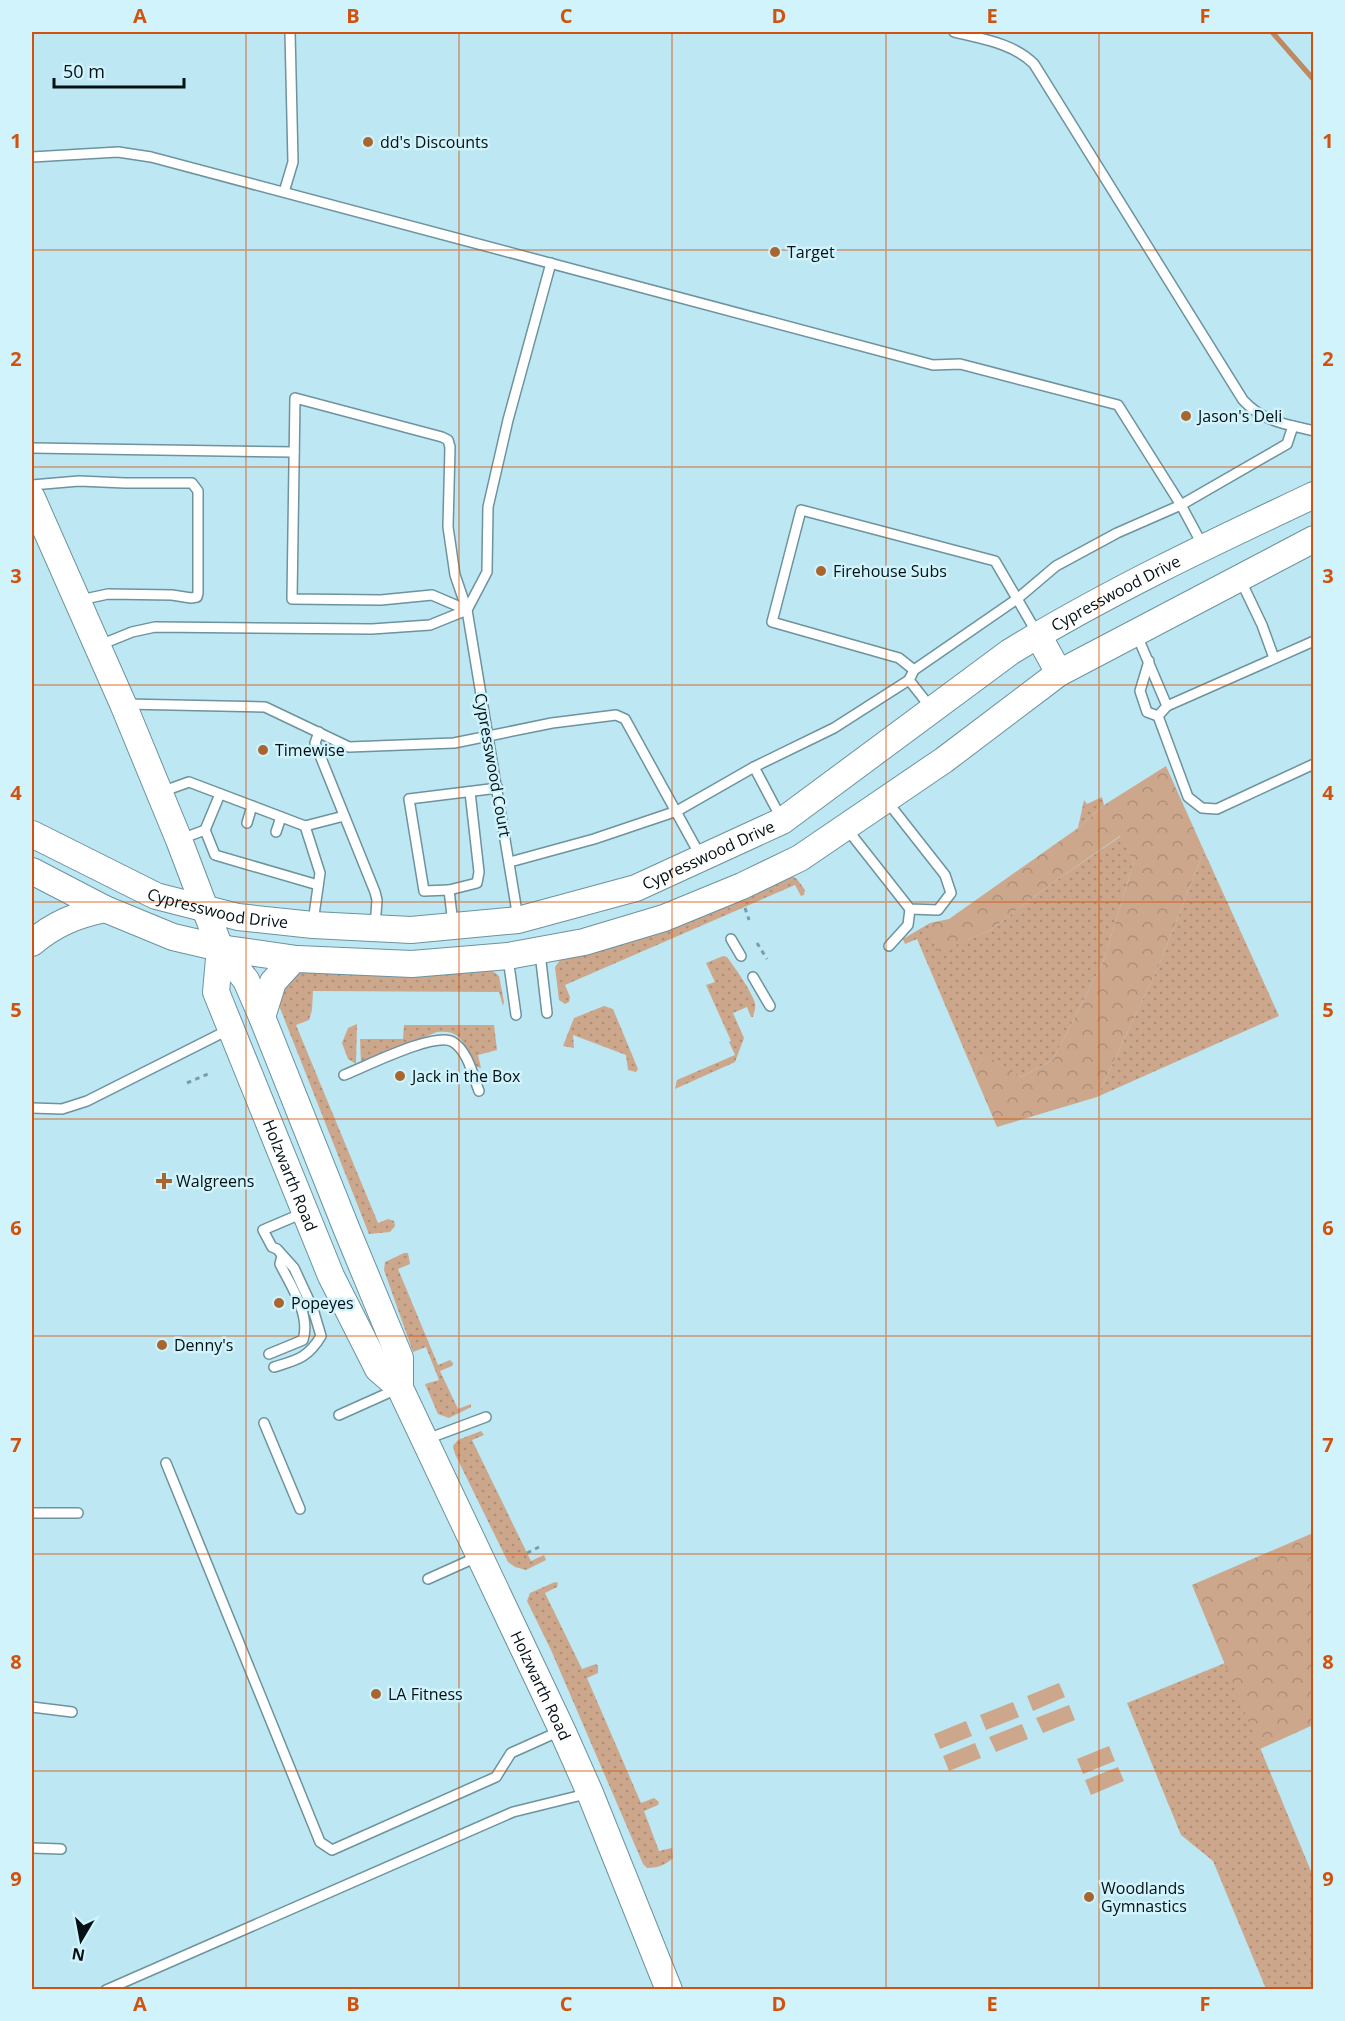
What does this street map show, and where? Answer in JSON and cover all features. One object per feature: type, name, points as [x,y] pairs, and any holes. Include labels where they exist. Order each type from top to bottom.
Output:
[{"type":"main road","name":"Cypresswood Drive","points":[[32,834],[156,896],[238,917],[313,925],[411,930],[518,920],[636,888],[782,820],[1011,652],[1038,635],[1094,603],[1203,547],[1314,495]]},
{"type":"main road","name":"Holzwarth Road","points":[[32,498],[123,704],[220,948],[246,980],[262,1017],[400,1358],[399,1388]]},
{"type":"main road","points":[[32,871],[105,909],[173,937],[220,948],[294,959],[412,964],[508,956],[584,942],[664,918],[742,886],[801,858],[944,760],[1059,673],[1314,539]]},
{"type":"main road","points":[[1038,635],[1059,673]]},
{"type":"main road","points":[[782,820],[801,858]]},
{"type":"main road","points":[[32,942],[55,925],[105,909]]},
{"type":"main road","name":"Holzwarth Road","points":[[220,948],[216,992],[331,1276],[378,1369],[399,1388],[425,1440],[562,1730],[590,1793],[669,1989]]},
{"type":"main road","points":[[262,1017],[273,982],[294,959]]},
{"type":"lane","points":[[284,192],[293,162],[290,32]]},
{"type":"lane","points":[[954,32],[1006,45],[1019,51],[1034,64],[1243,400],[1261,416],[1314,431]]},
{"type":"lane","points":[[32,157],[133,153],[933,365],[960,364],[1118,405],[1181,505],[1203,547]]},
{"type":"lane","points":[[97,646],[116,636],[155,627],[372,629],[430,625],[467,610],[488,572],[488,507],[508,420],[551,263]]},
{"type":"lane","name":"Cypresswood Court","points":[[294,452],[295,398],[448,440],[450,447],[448,527],[455,575],[467,610],[518,920]]},
{"type":"lane","points":[[510,862],[677,811],[754,767],[834,728],[909,680],[914,670],[1017,599],[1056,566],[1117,533],[1181,505],[1287,444],[1293,426]]},
{"type":"lane","points":[[32,448],[294,452],[292,599],[381,600],[432,596],[467,610]]},
{"type":"lane","points":[[32,485],[79,481],[192,483],[198,491],[198,593],[196,597],[108,594],[77,601]]},
{"type":"lane","points":[[914,670],[899,658],[772,622],[801,510],[994,561],[1038,635]]},
{"type":"lane","points":[[1239,577],[1262,625],[1274,658]]},
{"type":"lane","points":[[1136,632],[1167,706]]},
{"type":"lane","points":[[1158,716],[1167,706],[1314,640]]},
{"type":"lane","points":[[1149,661],[1140,691],[1147,712],[1158,716],[1188,797],[1202,808],[1217,809],[1314,764]]},
{"type":"lane","points":[[909,680],[932,710]]},
{"type":"lane","points":[[123,704],[266,707],[349,747],[454,743],[552,723],[616,715],[626,719],[702,858]]},
{"type":"lane","points":[[319,732],[315,742],[375,892],[375,928]]},
{"type":"lane","points":[[754,767],[782,820]]},
{"type":"lane","points":[[159,793],[189,782],[305,826],[344,816]]},
{"type":"lane","points":[[470,792],[479,872],[477,883],[449,890],[424,891],[409,799],[498,788]]},
{"type":"lane","points":[[220,794],[205,830],[215,855],[238,858],[318,885]]},
{"type":"lane","points":[[886,800],[945,875],[951,893],[938,910],[910,909]]},
{"type":"lane","points":[[247,823],[252,806]]},
{"type":"lane","points":[[276,832],[281,817]]},
{"type":"lane","points":[[305,826],[320,873],[313,925]]},
{"type":"lane","points":[[846,827],[910,909],[908,925],[889,946]]},
{"type":"lane","points":[[179,840],[205,830]]},
{"type":"lane","points":[[449,890],[453,926]]},
{"type":"lane","points":[[731,939],[741,956]]},
{"type":"lane","points":[[540,951],[547,1013]]},
{"type":"lane","points":[[508,956],[516,1015]]},
{"type":"lane","points":[[753,977],[770,1006]]},
{"type":"lane","points":[[32,1108],[62,1109],[87,1101],[231,1029]]},
{"type":"lane","points":[[344,1075],[427,1041],[443,1038],[453,1042],[461,1049],[479,1091]]},
{"type":"lane","points":[[274,1367],[303,1357],[314,1348],[321,1336],[313,1310],[294,1268],[277,1249],[272,1247],[263,1230],[305,1212]]},
{"type":"lane","points":[[269,1354],[303,1340],[306,1329],[304,1316],[280,1264],[282,1256]]},
{"type":"lane","points":[[339,1415],[399,1388]]},
{"type":"lane","points":[[425,1440],[486,1417]]},
{"type":"lane","points":[[264,1423],[300,1509]]},
{"type":"lane","points":[[166,1463],[320,1842],[332,1850],[496,1777],[511,1753],[562,1730]]},
{"type":"lane","points":[[32,1513],[78,1513]]},
{"type":"lane","points":[[428,1580],[480,1557]]},
{"type":"lane","points":[[32,1707],[72,1712]]},
{"type":"lane","points":[[106,1989],[513,1812],[590,1793]]},
{"type":"lane","points":[[32,1848],[62,1849]]},
{"type":"path","points":[[745,907],[749,920]]},
{"type":"path","points":[[757,943],[767,959]]},
{"type":"path","points":[[187,1083],[208,1074]]},
{"type":"path","points":[[527,1553],[539,1547]]},
{"type":"green space","points":[[1166,766],[1204,851],[1159,965],[1097,1097],[997,1127],[974,1073],[983,1053],[1021,1077],[1053,1060],[1103,962],[1134,862],[1120,836],[989,931],[936,953],[930,923],[949,919],[1078,828],[1104,805]]},
{"type":"green space","points":[[1102,797],[1104,805],[1078,828],[1084,800],[1087,804]]},
{"type":"green space","points":[[1121,836],[1134,862],[1103,962],[1053,1060],[1021,1077],[983,1054],[974,1073],[917,939],[905,944],[903,939],[930,923],[937,952],[989,931],[1051,884]]},
{"type":"green space","points":[[1204,851],[1279,1016],[1097,1097],[1159,965]]},
{"type":"green space","points":[[792,876],[805,890],[804,895],[801,896],[795,885],[565,985],[570,997],[569,1002],[565,1004],[559,1000],[555,967],[563,956]]},
{"type":"green space","points":[[723,956],[727,957],[734,966],[753,998],[755,1007],[753,1017],[747,1007],[733,1013],[744,1038],[735,1062],[675,1089],[677,1080],[735,1055],[706,985],[715,982],[706,963]]},
{"type":"green space","points":[[489,968],[499,976],[503,1006],[499,992],[313,991],[309,1020],[296,1025],[378,1223],[388,1219],[394,1221],[395,1226],[390,1232],[369,1234],[278,1003],[282,982],[301,970]]},
{"type":"green space","points":[[604,1006],[613,1009],[638,1069],[636,1072],[628,1070],[626,1055],[573,1035],[574,1048],[563,1046],[574,1018]]},
{"type":"green space","points":[[357,1024],[356,1064],[348,1059],[342,1043],[348,1028]]},
{"type":"green space","points":[[404,1025],[494,1025],[497,1050],[478,1055],[481,1068],[470,1060],[462,1040],[457,1035],[437,1032],[361,1063],[360,1039],[403,1039]]},
{"type":"green space","points":[[408,1253],[410,1264],[398,1269],[438,1365],[450,1360],[453,1363],[452,1366],[440,1371],[458,1409],[471,1404],[471,1407],[449,1418],[438,1414],[425,1384],[439,1380],[426,1347],[413,1352],[384,1270],[385,1262]]},
{"type":"green space","points":[[481,1431],[484,1435],[472,1440],[531,1561],[544,1555],[546,1560],[526,1570],[508,1562],[455,1454],[453,1446],[458,1440]]},
{"type":"green space","points":[[1313,1533],[1313,1725],[1260,1749],[1192,1585]]},
{"type":"green space","points":[[555,1582],[558,1583],[557,1587],[545,1593],[582,1669],[596,1664],[598,1666],[598,1673],[587,1678],[641,1803],[654,1798],[659,1802],[658,1805],[644,1811],[659,1851],[672,1848],[673,1858],[661,1866],[647,1868],[643,1864],[551,1650],[527,1601],[530,1593]]},
{"type":"green space","points":[[1225,1663],[1313,1876],[1313,1989],[1266,1989],[1213,1861],[1181,1835],[1127,1703]]},
{"type":"green space","points":[[1059,1683],[1065,1697],[1033,1711],[1027,1696]]},
{"type":"green space","points":[[1013,1702],[1019,1717],[986,1730],[980,1715]]},
{"type":"green space","points":[[1069,1705],[1075,1720],[1043,1733],[1036,1718]]},
{"type":"green space","points":[[966,1721],[972,1736],[940,1749],[934,1734]]},
{"type":"green space","points":[[1022,1724],[1028,1739],[996,1752],[989,1737]]},
{"type":"green space","points":[[975,1743],[981,1758],[949,1771],[943,1756]]},
{"type":"green space","points":[[1109,1746],[1115,1761],[1083,1774],[1077,1759]]},
{"type":"green space","points":[[1118,1767],[1124,1781],[1091,1795],[1085,1780]]},
{"type":"waterway","points":[[1272,32],[1314,80]]},
{"type":"place","name":"dd's Discounts","points":[[368,142]]},
{"type":"place","name":"Target","points":[[775,252]]},
{"type":"place","name":"Jason's Deli","points":[[1186,416]]},
{"type":"place","name":"Firehouse Subs","points":[[821,571]]},
{"type":"place","name":"Timewise","points":[[263,750]]},
{"type":"place","name":"Jack in the Box","points":[[400,1076]]},
{"type":"place","name":"Walgreens","points":[[164,1181]]},
{"type":"place","name":"Popeyes","points":[[279,1303]]},
{"type":"place","name":"Denny's","points":[[162,1345]]},
{"type":"place","name":"LA Fitness","points":[[376,1694]]},
{"type":"place","name":"Woodlands Gymnastics","points":[[1089,1897]]}]
